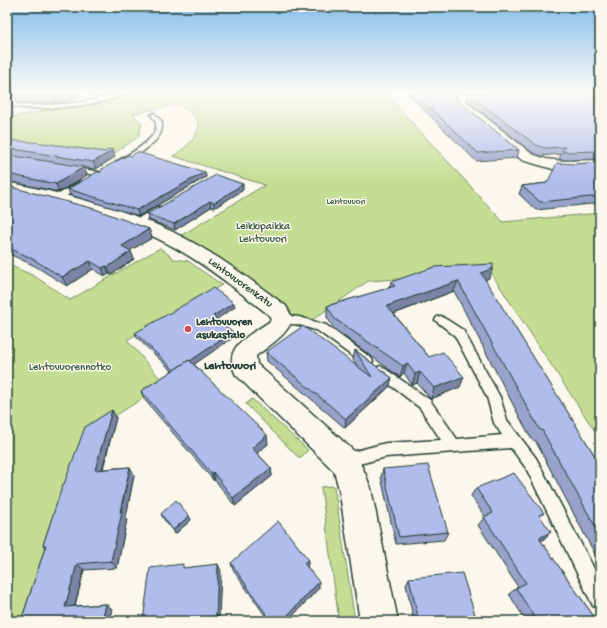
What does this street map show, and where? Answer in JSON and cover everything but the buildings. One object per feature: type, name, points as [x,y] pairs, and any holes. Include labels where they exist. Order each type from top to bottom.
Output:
[{"type":"street","points":[[483,122],[526,157],[534,160],[556,166],[571,167],[600,164]]},
{"type":"street","name":"Lehtovuorenkatu","points":[[7,187],[58,197],[136,222],[177,241],[213,263],[278,311],[282,319]]},
{"type":"street","points":[[282,319],[278,327],[245,352],[245,368],[344,461],[350,473],[354,489],[379,621]]},
{"type":"lane","points":[[112,166],[148,143],[157,135],[160,128],[159,122]]},
{"type":"lane","points":[[58,197],[102,172],[60,166]]},
{"type":"lane","points":[[136,222],[167,205]]},
{"type":"lane","points":[[282,319],[299,321],[322,328],[425,404],[453,445]]},
{"type":"lane","points":[[441,320],[459,332],[493,397],[502,423],[531,462],[600,599]]},
{"type":"lane","points":[[344,461],[386,450],[516,442]]},
{"type":"green space","name":"Lehtovuori","points":[[7,122],[140,122],[142,124],[138,137],[113,154],[85,149],[7,141]]},
{"type":"green space","name":"Lehtovuori","points":[[198,122],[412,122],[503,222],[600,213],[600,439],[491,273],[368,281],[302,327],[264,290],[180,236],[265,185],[173,156],[193,140],[199,126]]},
{"type":"green space","name":"Lehtovuorennotko","points":[[160,248],[174,259],[188,261],[222,285],[127,340],[165,384],[87,434],[32,621],[7,621],[7,264],[34,276],[70,300]]},
{"type":"green space","points":[[252,399],[308,450],[301,457],[298,457],[246,404]]},
{"type":"green space","points":[[334,486],[355,621],[339,621],[321,487]]},
{"type":"place","name":"Lehtovuoren asukastalo","points":[[188,329]]},
{"type":"district","name":"Lehtovuori","points":[[230,367]]},
{"type":"park label","name":"Leikkipaikka Lehtovuori","points":[[263,233]]}]
